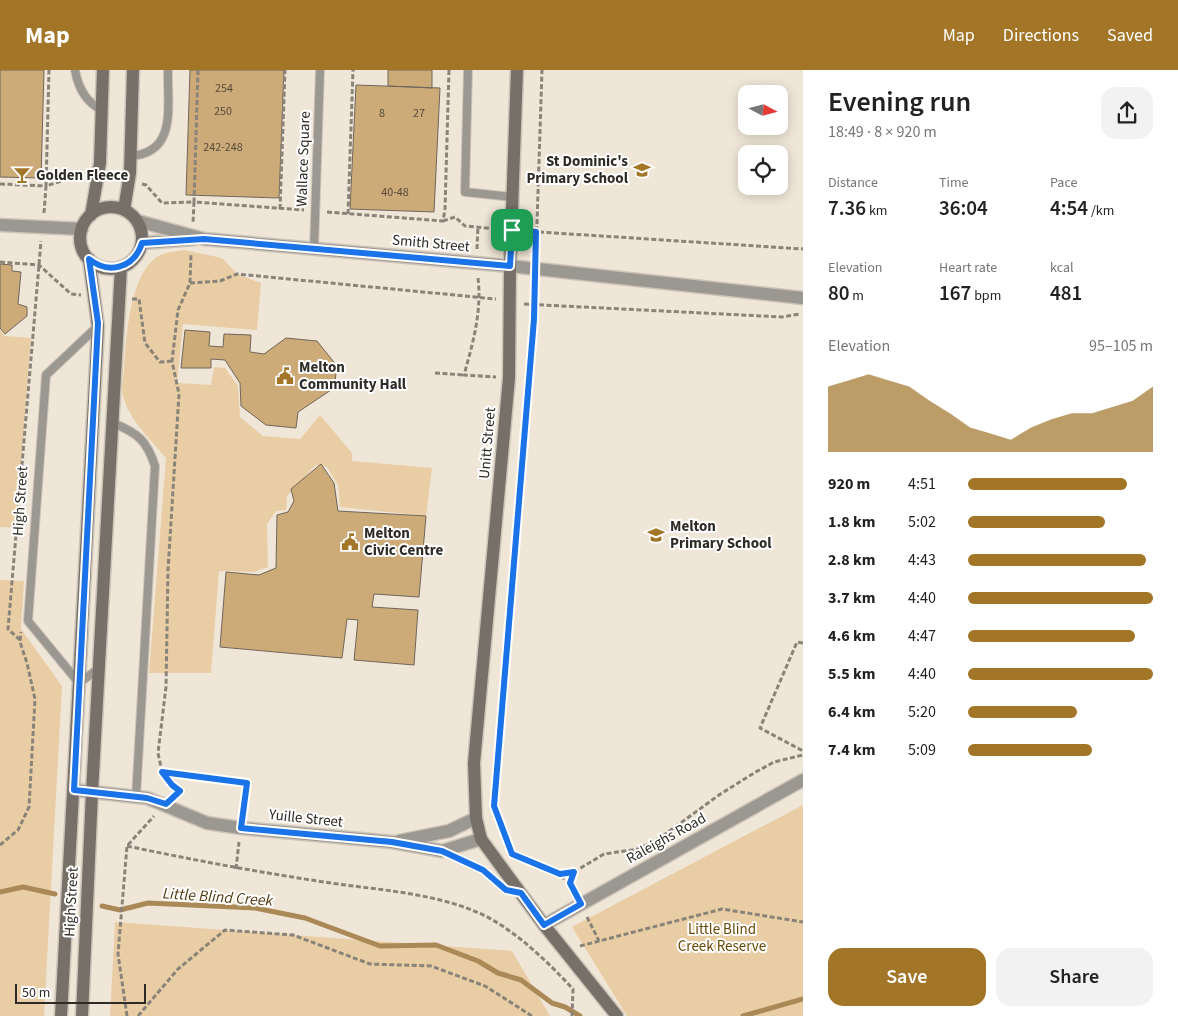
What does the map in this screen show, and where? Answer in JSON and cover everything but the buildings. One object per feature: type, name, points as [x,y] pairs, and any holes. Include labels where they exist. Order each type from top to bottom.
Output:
[{"type":"main road","points":[[91,215],[107,207],[124,210],[138,221],[141,229],[142,243],[135,258],[121,267],[104,268],[89,259],[81,242],[82,229],[91,215],[100,163],[103,70]]},
{"type":"main road","points":[[124,210],[130,156],[133,70]]},
{"type":"main road","name":"Unitt Street","points":[[476,818],[474,763],[509,378],[510,266],[517,70]]},
{"type":"main road","name":"High Street","points":[[61,1016],[98,326],[89,259]]},
{"type":"main road","name":"High Street","points":[[82,1016],[98,669],[121,267]]},
{"type":"main road","points":[[476,818],[481,839],[544,925],[617,1016]]},
{"type":"street","name":"Smith Street","points":[[138,221],[198,239]]},
{"type":"street","points":[[0,225],[82,229]]},
{"type":"street","name":"Smith Street","points":[[142,243],[198,239],[535,268],[803,298]]},
{"type":"street","name":"Raleighs Road","points":[[544,925],[803,780]]},
{"type":"street","name":"Yuille Street","points":[[74,790],[136,797],[166,804],[207,823],[241,828],[392,842],[442,851],[481,839]]},
{"type":"street","name":"Yuille Street","points":[[392,842],[448,831],[476,818]]},
{"type":"lane","points":[[75,70],[78,84],[87,99],[102,110]]},
{"type":"lane","points":[[130,156],[151,152],[161,144],[166,134],[168,70]]},
{"type":"lane","name":"Wallace Square","points":[[314,249],[320,70]]},
{"type":"lane","points":[[468,70],[464,192],[513,197]]},
{"type":"lane","name":"High Street","points":[[28,616],[46,375],[98,326]]},
{"type":"lane","points":[[113,423],[140,438],[149,448],[155,466],[136,797]]},
{"type":"lane","points":[[28,616],[28,621],[79,683],[98,669]]},
{"type":"lane","points":[[442,851],[483,870],[506,890],[521,893]]},
{"type":"path","points":[[0,184],[46,186],[48,70]]},
{"type":"path","points":[[280,208],[285,70]]},
{"type":"path","points":[[348,214],[353,70]]},
{"type":"path","points":[[542,70],[534,306],[494,806],[512,854],[560,874],[570,883],[599,941]]},
{"type":"path","points":[[442,221],[455,218],[465,226],[803,249]]},
{"type":"path","points":[[127,1016],[118,954],[127,846],[180,791],[172,785],[162,772],[158,753],[166,688],[168,570],[179,394],[172,361],[178,310],[190,283],[198,239]]},
{"type":"path","points":[[0,262],[39,265]]},
{"type":"path","points":[[190,283],[220,280],[237,274],[480,297],[534,306],[782,316],[801,313]]},
{"type":"path","points":[[464,375],[473,342],[480,297]]},
{"type":"path","points":[[435,373],[528,380]]},
{"type":"path","points":[[0,845],[18,830],[29,807],[35,734],[35,699],[20,642],[28,616]]},
{"type":"path","points":[[803,643],[797,642],[760,728],[803,753]]},
{"type":"path","points":[[560,874],[574,872],[604,854],[638,849],[660,838],[719,795],[754,773],[774,762],[803,753]]},
{"type":"path","points":[[162,772],[247,783],[236,869]]},
{"type":"path","points":[[127,846],[236,869],[436,898],[480,914],[530,946],[573,989],[572,1016]]},
{"type":"path","points":[[570,883],[574,872]]},
{"type":"path","points":[[556,939],[575,948],[722,908],[803,922]]},
{"type":"path","points":[[138,1016],[178,969],[225,930],[293,935],[370,964],[431,966],[484,986],[532,1016]]},
{"type":"green space","points":[[184,250],[222,258],[237,274],[261,283],[257,330],[183,324],[177,383],[211,385],[214,367],[225,368],[238,386],[240,417],[263,436],[300,439],[320,415],[352,453],[352,461],[432,468],[426,516],[340,507],[338,485],[327,467],[316,465],[287,496],[286,510],[276,511],[267,524],[268,567],[254,572],[219,571],[211,673],[149,673],[166,458],[130,414],[123,396],[122,383],[130,312],[138,283],[144,271],[156,258],[167,253]]},
{"type":"green space","points":[[0,330],[5,336],[31,338],[16,528],[0,527]]},
{"type":"green space","points":[[0,580],[24,581],[21,629],[62,686],[44,1016],[0,1016]]},
{"type":"green space","name":"Little Blind Creek Reserve","points":[[803,805],[803,1016],[627,1016],[572,927]]},
{"type":"green space","points":[[115,922],[512,951],[550,1016],[110,1016]]},
{"type":"waterway","name":"Little Blind Creek","points":[[0,892],[23,887],[55,894]]},
{"type":"waterway","name":"Little Blind Creek","points":[[102,906],[120,910],[148,903],[255,908],[305,918],[380,946],[436,945],[478,961],[498,973],[521,980],[552,1003],[565,1007],[580,1016]]},
{"type":"waterway","name":"Little Blind Creek","points":[[743,1016],[803,999]]},
{"type":"place","name":"St Dominic's Primary School","points":[[642,170]]},
{"type":"place","name":"Golden Fleece","points":[[22,175]]},
{"type":"place","name":"Melton Community Hall","points":[[285,376]]},
{"type":"place","name":"Melton Primary School","points":[[656,535]]},
{"type":"place","name":"Melton Civic Centre","points":[[350,542]]},
{"type":"route","points":[[512,230],[536,232],[534,319],[494,806],[512,854],[560,874],[574,872],[570,883],[581,904],[544,925],[521,893],[506,890],[483,870],[442,851],[392,842],[241,828],[247,783],[162,772],[172,785],[180,791],[166,804],[147,798],[74,790],[98,323],[89,259],[104,268],[121,267],[135,258],[142,243],[204,239],[510,266],[512,230]]}]
